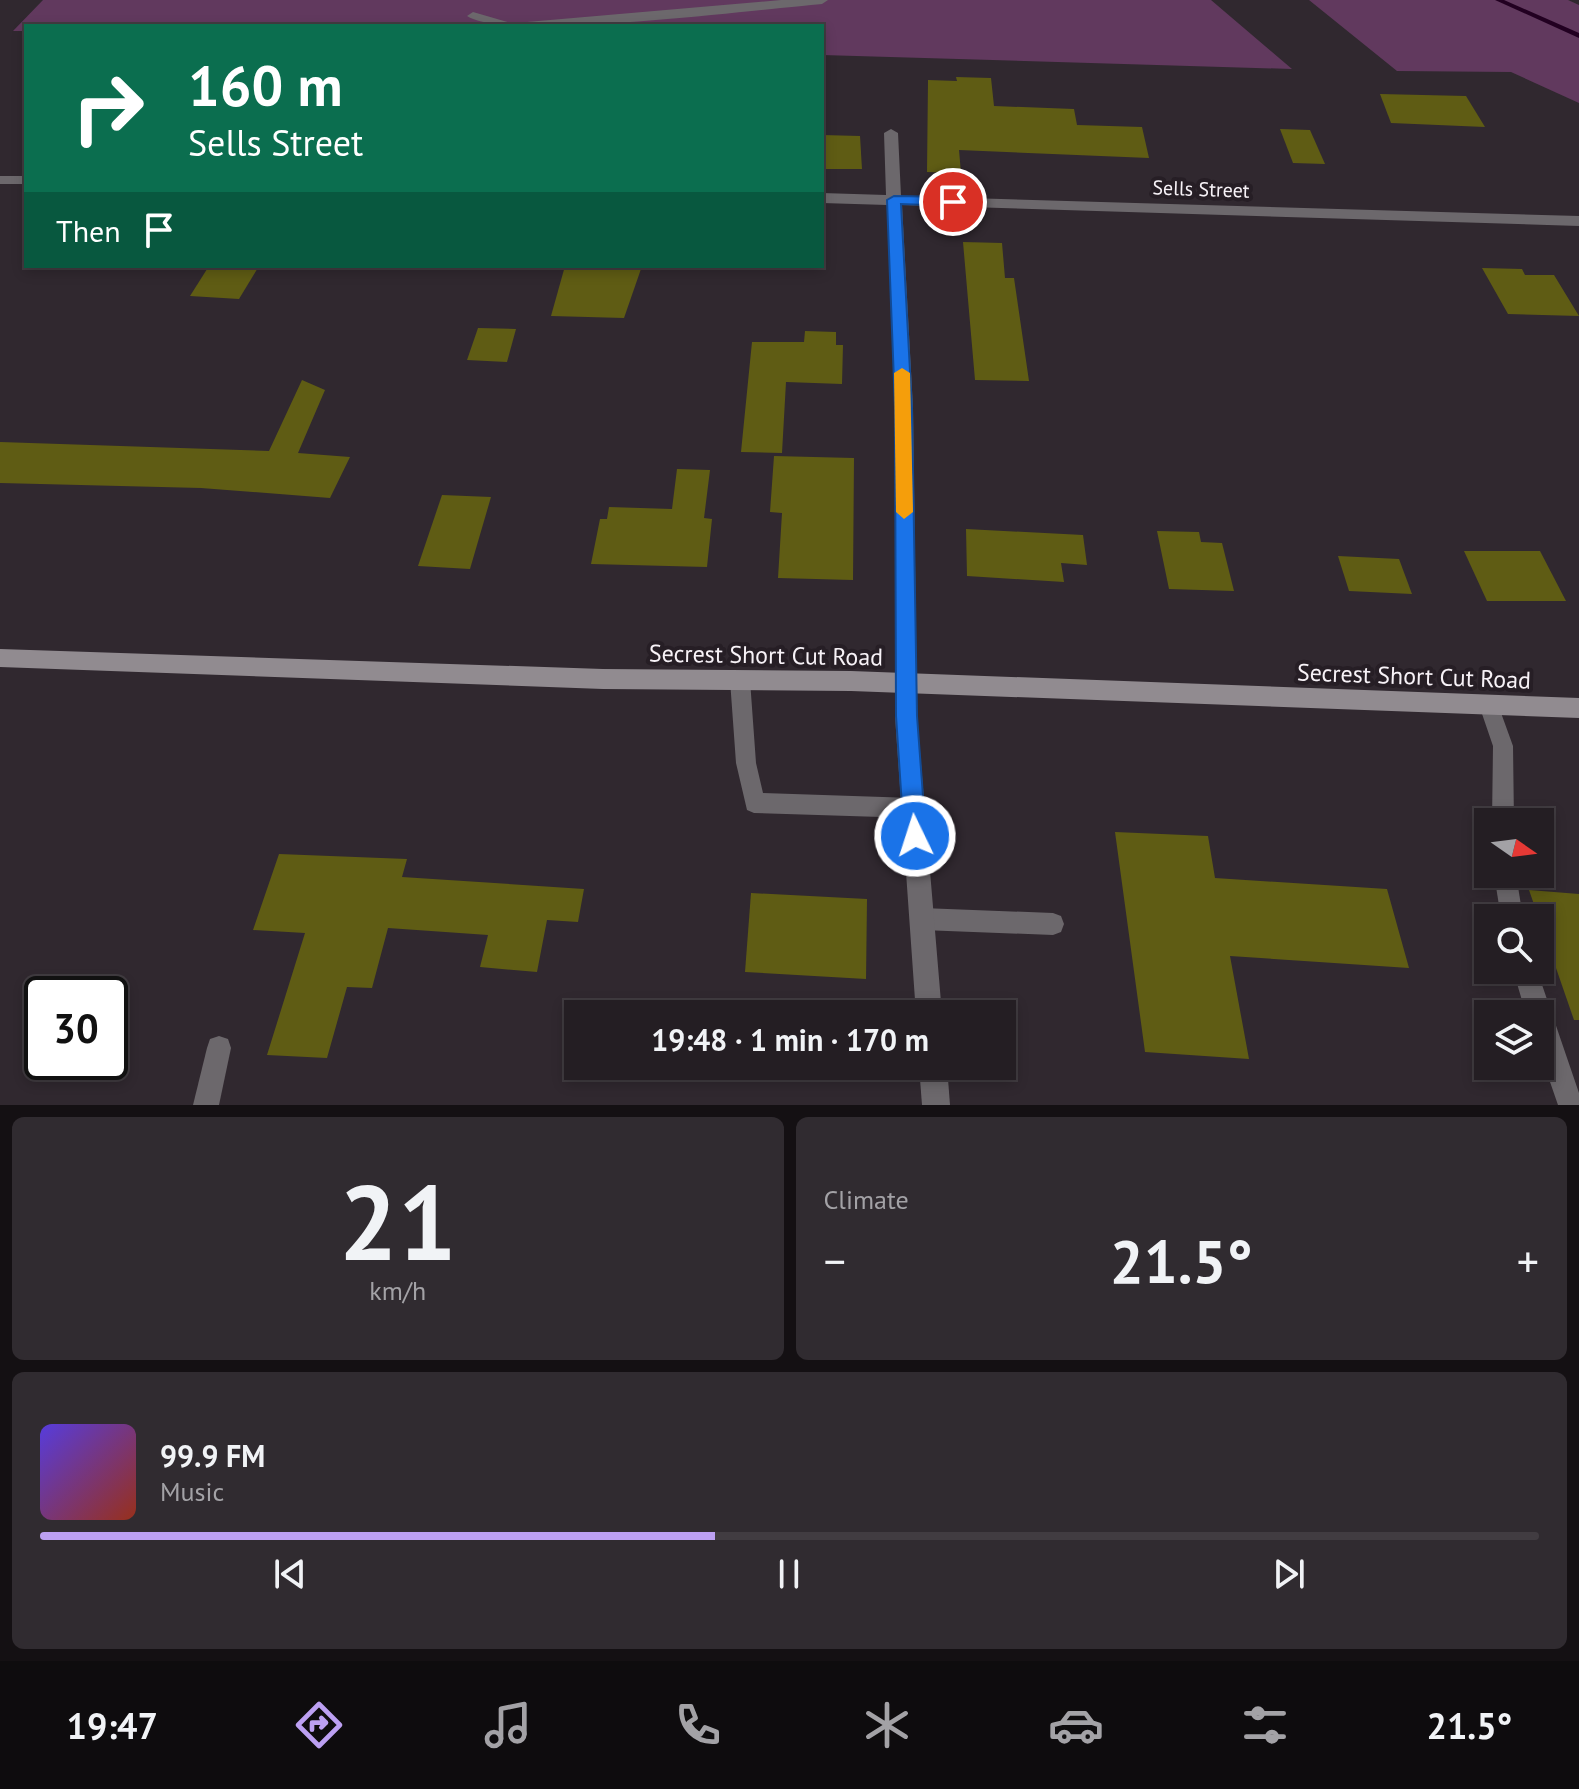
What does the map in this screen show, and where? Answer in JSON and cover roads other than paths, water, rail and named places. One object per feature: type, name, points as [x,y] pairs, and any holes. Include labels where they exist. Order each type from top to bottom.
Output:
[{"type":"street","points":[[550,24],[822,0]]},
{"type":"street","points":[[473,16],[507,24]]},
{"type":"street","points":[[891,133],[904,408],[906,683],[928,1000]]},
{"type":"street","points":[[0,180],[24,180]]},
{"type":"street","name":"Sells Street","points":[[824,198],[1579,221]]},
{"type":"street","name":"Secrest Short Cut Road","points":[[0,658],[603,679],[906,683],[1579,708]]},
{"type":"street","points":[[934,1080],[936,1105]]},
{"type":"lane","points":[[740,680],[746,763],[754,803],[913,808]]},
{"type":"lane","points":[[1489,705],[1503,746],[1503,808]]},
{"type":"lane","points":[[922,919],[1053,924]]},
{"type":"lane","points":[[206,1105],[219,1048]]},
{"type":"lane","points":[[1554,1058],[1571,1105]]},
{"type":"waterway","points":[[1498,0],[1579,36]]}]
